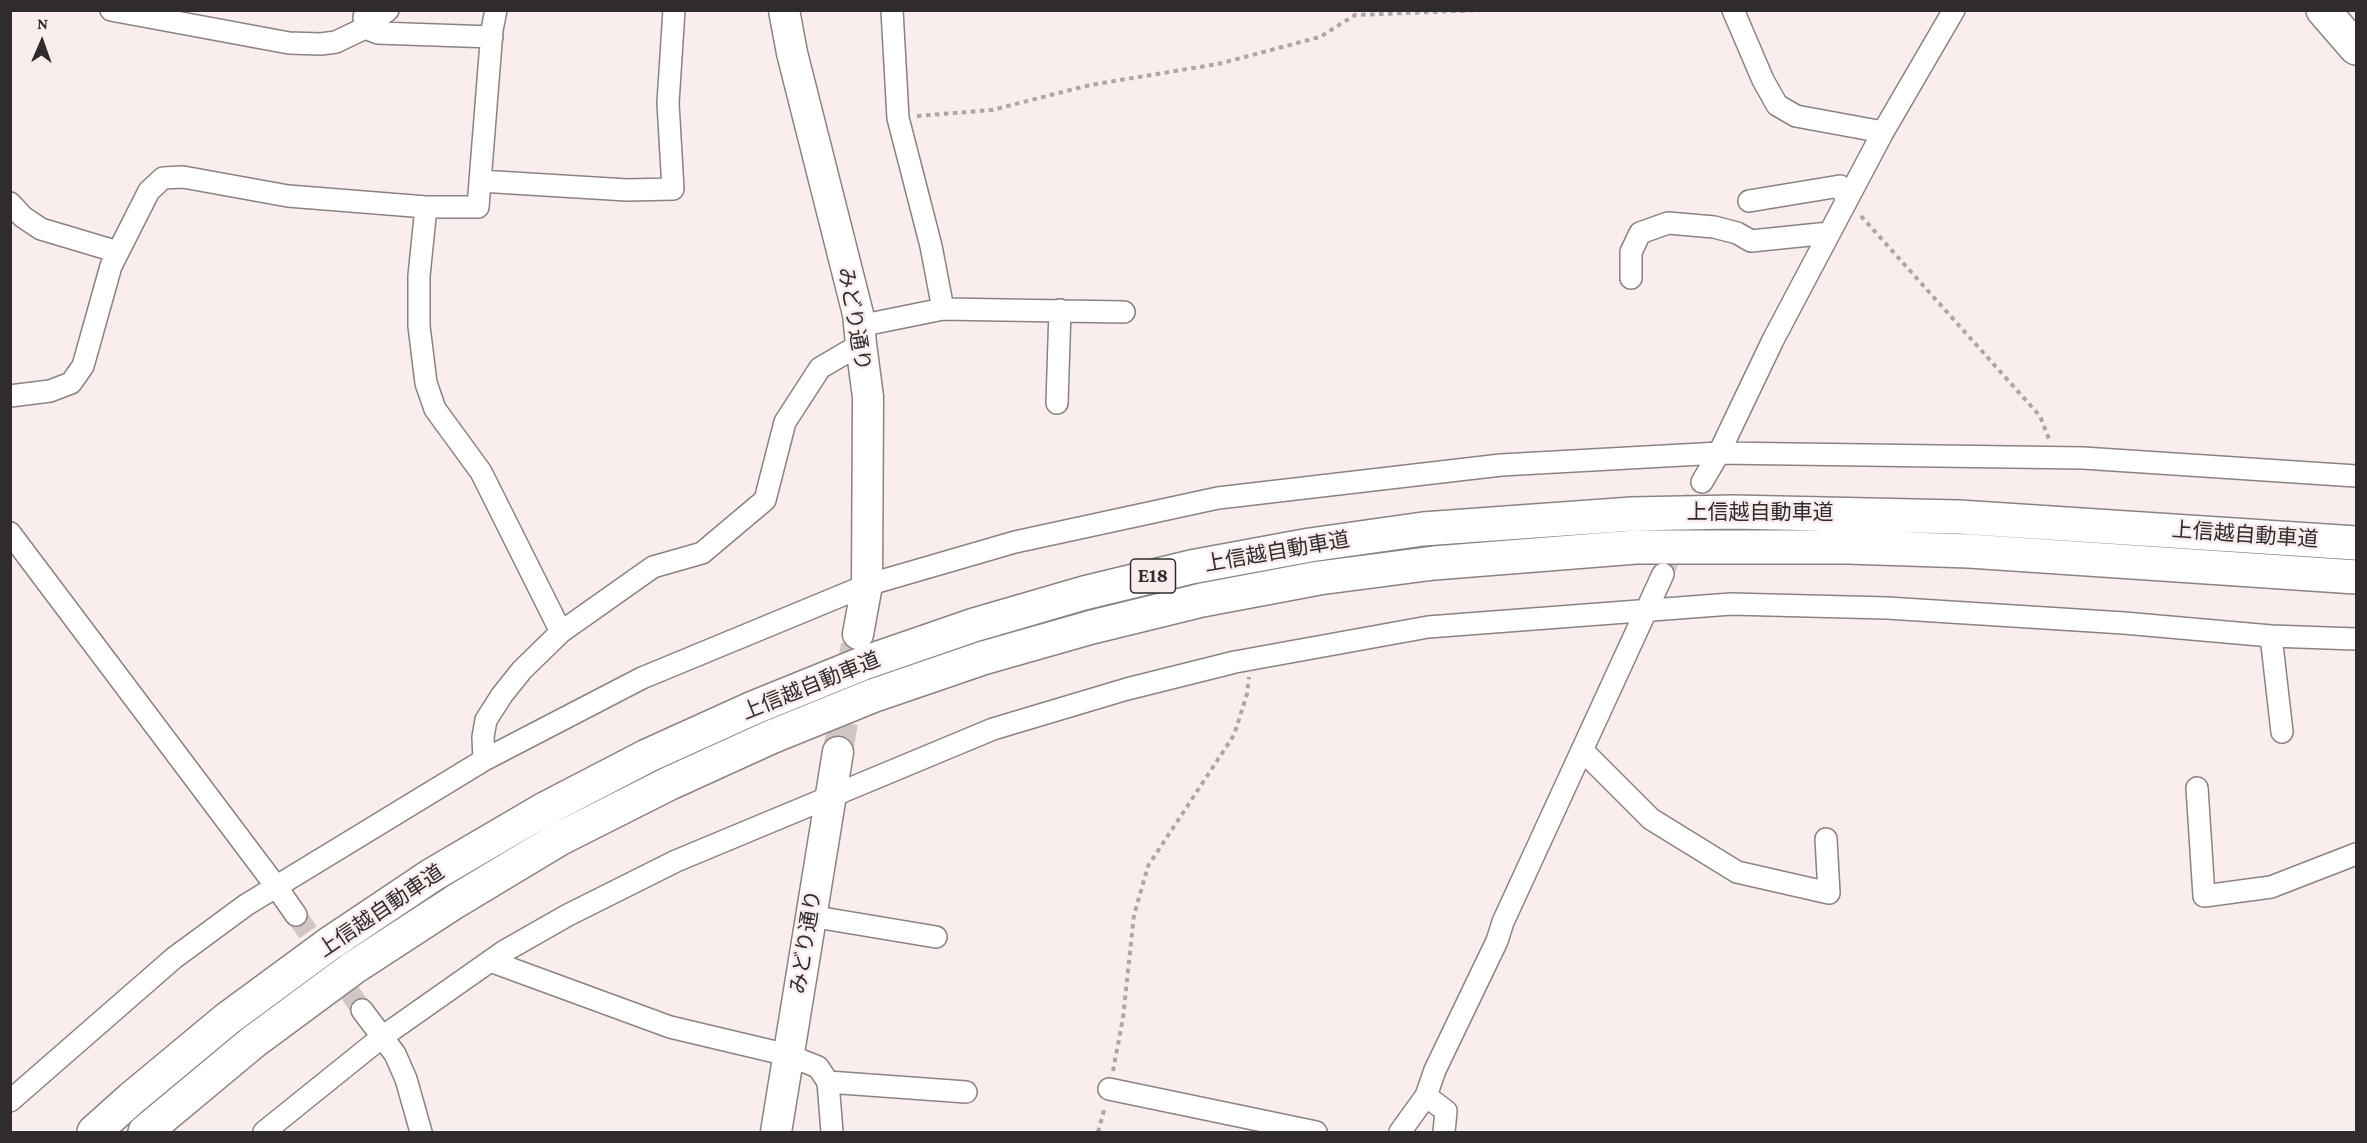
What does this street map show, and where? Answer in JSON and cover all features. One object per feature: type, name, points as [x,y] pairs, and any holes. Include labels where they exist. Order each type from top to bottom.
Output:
[{"type":"main road","points":[[2323,10],[2356,48]]},
{"type":"main road","name":"上信越自動車道","points":[[94,1132],[227,1019],[328,944],[432,875],[543,810],[647,756],[763,704],[864,663],[974,625],[1084,593],[1191,567],[1310,545],[1423,529],[1632,514],[1744,512],[1959,517],[2356,543]]},
{"type":"main road","name":"上信越自動車道","points":[[145,1132],[253,1042],[353,968],[456,901],[560,839],[670,783],[761,741],[872,696],[983,658],[1092,627],[1202,600],[1319,578],[1434,562],[1636,547],[1825,546],[1958,551],[2356,577]]},
{"type":"street","points":[[111,10],[289,43],[336,42],[364,19],[388,10]]},
{"type":"street","points":[[10,396],[50,391],[71,383],[83,366],[111,266],[149,191],[163,178],[183,177],[288,196],[426,207],[478,207],[496,10]]},
{"type":"street","points":[[480,181],[627,190],[673,189],[668,103],[674,10]]},
{"type":"street","name":"みどり通り","points":[[784,10],[792,53],[860,335],[868,397],[867,585],[858,634]]},
{"type":"street","points":[[892,10],[897,118],[944,309]]},
{"type":"street","points":[[1733,10],[1763,80],[1777,105],[1796,116],[1883,132]]},
{"type":"street","points":[[1702,482],[1719,453],[1773,340],[1829,233],[1883,132],[1954,10]]},
{"type":"street","points":[[364,19],[378,33],[492,37]]},
{"type":"street","points":[[1749,201],[1839,186],[1847,200]]},
{"type":"street","points":[[10,203],[23,217],[41,229],[118,252]]},
{"type":"street","points":[[426,207],[419,276],[419,326],[426,382],[435,409],[481,472],[561,632]]},
{"type":"street","points":[[1631,278],[1631,252],[1640,233],[1668,223],[1714,227],[1737,233],[1751,242],[1829,233]]},
{"type":"street","points":[[484,760],[483,737],[486,720],[501,695],[522,670],[561,632],[653,567],[702,553],[765,500],[785,422],[820,368],[860,335],[944,309],[1124,312]]},
{"type":"street","points":[[1057,403],[1060,310]]},
{"type":"street","points":[[10,1101],[174,958],[275,885],[484,760],[642,678],[867,585],[1015,542],[1218,498],[1501,465],[1719,453],[2057,458],[2356,476]]},
{"type":"street","points":[[10,533],[296,915]]},
{"type":"street","points":[[1400,1132],[1426,1096],[1662,574]]},
{"type":"street","points":[[264,1132],[382,1037],[490,962],[568,915],[676,861],[993,729],[1127,689],[1251,659],[1428,627],[1731,604],[1887,608],[2124,623],[2271,636],[2356,639]]},
{"type":"street","points":[[2271,636],[2282,732]]},
{"type":"street","points":[[1582,750],[1651,819],[1737,872],[1829,893],[1826,839]]},
{"type":"street","name":"みどり通り","points":[[776,1132],[838,752]]},
{"type":"street","points":[[2197,788],[2204,896],[2271,887],[2356,854]]},
{"type":"street","points":[[810,916],[936,937]]},
{"type":"street","points":[[490,962],[670,1028],[789,1055],[818,1067],[828,1082],[832,1132]]},
{"type":"street","points":[[362,1010],[395,1054],[406,1079],[421,1132]]},
{"type":"street","points":[[828,1082],[966,1092]]},
{"type":"street","points":[[1109,1089],[1316,1132]]},
{"type":"street","points":[[1426,1096],[1446,1111],[1444,1132]]},
{"type":"path","points":[[897,118],[992,110],[1090,86],[1218,64],[1320,37],[1355,15],[1483,10]]},
{"type":"path","points":[[1847,200],[2040,416],[2057,458]]},
{"type":"path","points":[[1098,1132],[1123,1018],[1134,915],[1148,866],[1234,735],[1247,694],[1251,659]]},
{"type":"tunnel","points":[[1663,574],[1702,482]]},
{"type":"tunnel","points":[[838,752],[856,645]]},
{"type":"tunnel","points":[[296,915],[362,1010]]}]
